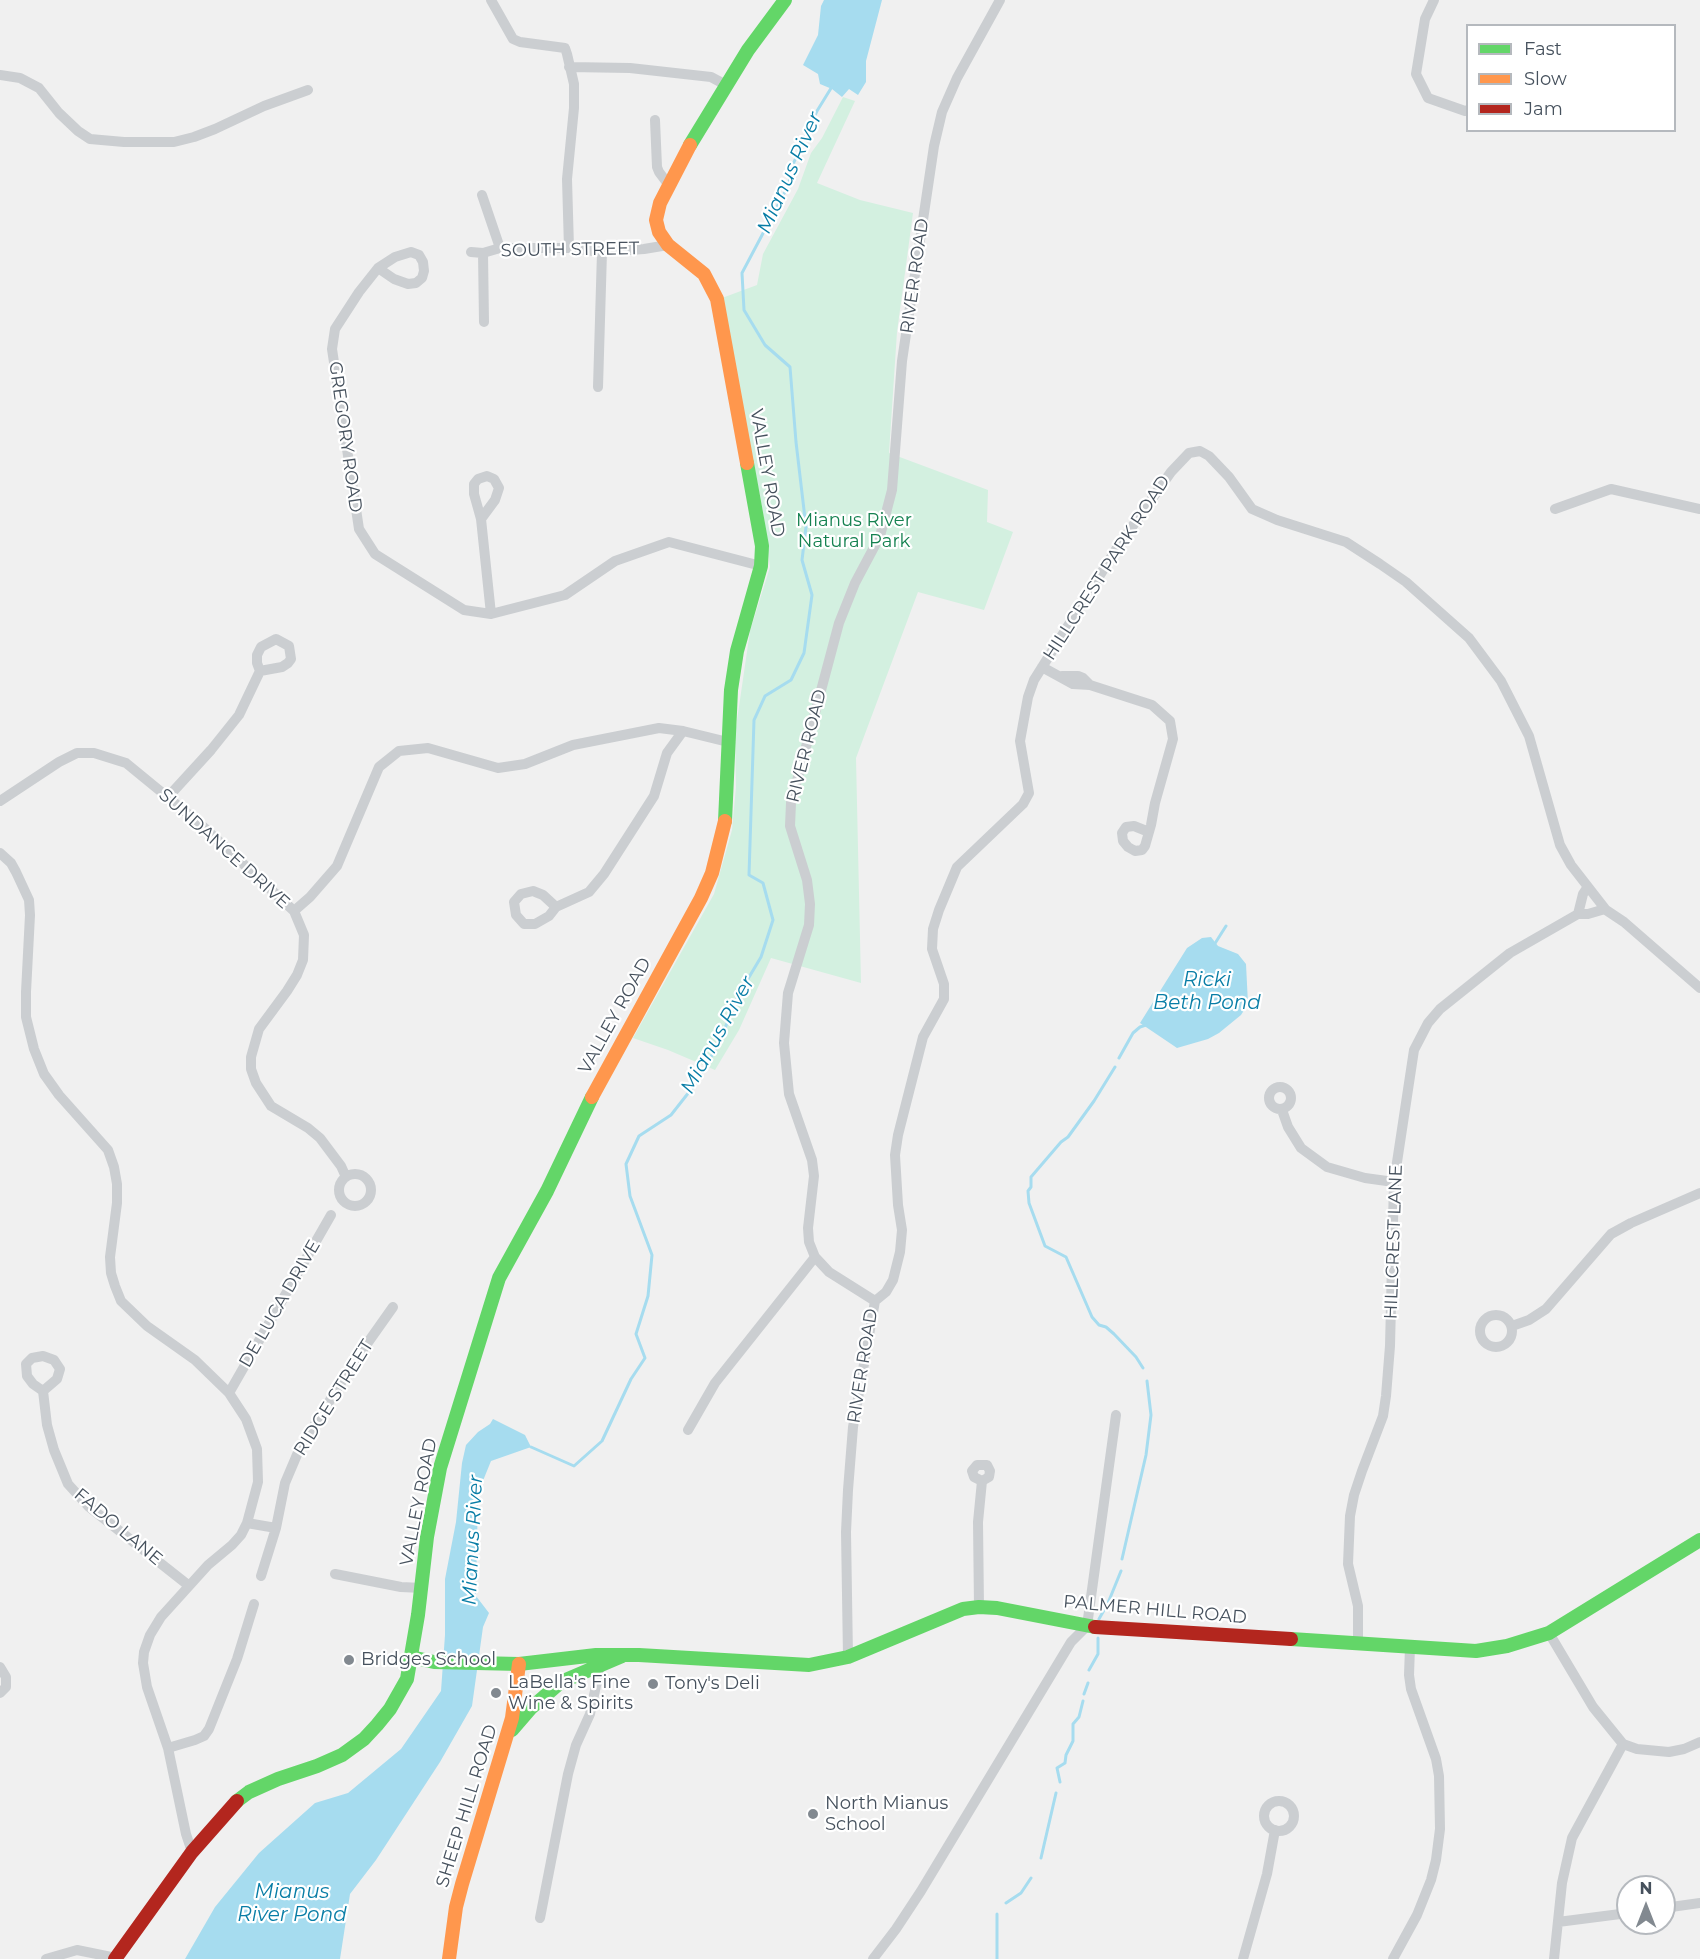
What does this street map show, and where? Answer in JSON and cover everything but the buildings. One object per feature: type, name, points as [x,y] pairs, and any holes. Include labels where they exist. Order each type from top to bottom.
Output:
[{"type":"street","points":[[491,0],[513,39],[565,48],[574,84],[567,179],[569,248]]},
{"type":"street","name":"VALLEY ROAD","points":[[116,1959],[192,1852],[224,1812],[249,1792],[342,1755],[364,1738],[390,1709],[407,1679],[422,1588],[427,1537],[440,1467],[499,1278],[547,1191],[597,1086],[701,898],[717,857],[725,823],[731,690],[737,651],[760,566],[762,546],[717,299],[704,274],[668,245],[659,232],[656,220],[668,184],[726,85],[773,14],[785,0]]},
{"type":"street","name":"RIVER ROAD","points":[[848,1657],[846,1541],[848,1490],[853,1427],[875,1301],[829,1272],[814,1257],[809,1242],[808,1228],[814,1176],[812,1160],[789,1094],[784,1043],[789,993],[809,925],[810,904],[807,880],[790,825],[791,803],[839,623],[855,583],[880,537],[892,490],[902,361],[939,123],[957,78],[1000,0]]},
{"type":"street","points":[[1434,0],[1425,19],[1416,74],[1428,98],[1466,110]]},
{"type":"street","points":[[569,67],[630,68],[711,77],[726,85]]},
{"type":"street","points":[[0,75],[30,82],[39,87],[59,113],[78,132],[90,139],[124,142],[174,142],[194,137],[264,106],[308,90]]},
{"type":"street","points":[[656,120],[657,167],[668,184]]},
{"type":"street","points":[[482,195],[500,248]]},
{"type":"street","name":"SOUTH STREET","points":[[471,252],[483,253],[500,248],[569,248],[602,252],[668,245]]},
{"type":"street","points":[[598,387],[602,252]]},
{"type":"street","points":[[483,253],[484,322]]},
{"type":"street","name":"GREGORY ROAD","points":[[378,268],[335,329],[332,349],[358,529],[375,555],[464,610],[491,614],[565,595],[615,561],[669,542],[760,566]]},
{"type":"street","name":"HILLCREST PARK ROAD","points":[[875,1301],[886,1292],[893,1280],[900,1252],[902,1230],[895,1155],[898,1135],[923,1037],[944,999],[944,984],[932,949],[933,930],[942,900],[957,867],[1023,804],[1029,793],[1020,741],[1028,697],[1034,680],[1117,548],[1165,479],[1190,453],[1200,451],[1209,456],[1252,509],[1277,520],[1346,542],[1406,582],[1469,638],[1501,681],[1529,736],[1560,845],[1571,866],[1605,909],[1624,922],[1700,988]]},
{"type":"street","points":[[1555,509],[1611,489],[1700,509]]},
{"type":"street","points":[[481,519],[491,614]]},
{"type":"street","points":[[1042,667],[1073,684],[1090,685],[1152,705],[1170,721],[1173,739],[1149,832]]},
{"type":"street","points":[[168,797],[239,715],[260,671]]},
{"type":"street","points":[[294,911],[338,866],[379,767],[399,751],[428,748],[498,768],[525,764],[573,745],[659,728],[683,731],[728,742]]},
{"type":"street","points":[[556,907],[589,892],[604,874],[654,795],[667,753],[683,731]]},
{"type":"street","name":"SUNDANCE DRIVE","points":[[0,801],[77,753],[94,753],[126,763],[168,797],[294,911],[304,935],[303,960],[287,992],[259,1029],[250,1069],[271,1106],[308,1128],[320,1138],[341,1166],[346,1177]]},
{"type":"street","points":[[0,853],[11,863],[29,900],[26,1017],[34,1049],[44,1074],[59,1095],[108,1150],[114,1167],[117,1203],[110,1257],[111,1273],[121,1301],[147,1326],[195,1360],[229,1393],[246,1419],[257,1449],[258,1482],[247,1523],[241,1535],[188,1586],[160,1617],[144,1652],[143,1663],[147,1687],[168,1748],[192,1852]]},
{"type":"street","points":[[1578,914],[1579,903],[1587,888]]},
{"type":"street","name":"HILLCREST LANE","points":[[1358,1644],[1358,1606],[1349,1571],[1348,1539],[1354,1495],[1383,1416],[1386,1396],[1390,1357],[1394,1182],[1414,1050],[1428,1023],[1440,1010],[1510,954],[1578,914],[1588,914],[1605,909]]},
{"type":"street","points":[[1282,1110],[1288,1127],[1301,1148],[1327,1167],[1365,1178],[1394,1182]]},
{"type":"street","points":[[1512,1326],[1529,1320],[1546,1309],[1611,1234],[1700,1193]]},
{"type":"street","name":"DE LUCA DRIVE","points":[[229,1393],[331,1215]]},
{"type":"street","points":[[688,1430],[715,1383],[814,1257]]},
{"type":"street","name":"RIDGE STREET","points":[[261,1576],[276,1528],[285,1483],[299,1450],[352,1365],[393,1307]]},
{"type":"street","name":"FADO LANE","points":[[43,1391],[47,1425],[68,1484],[88,1506],[188,1586]]},
{"type":"street","points":[[873,1959],[921,1890],[1071,1642],[1087,1626],[1116,1415]]},
{"type":"street","points":[[980,1606],[978,1522],[982,1481]]},
{"type":"street","points":[[247,1523],[276,1528]]},
{"type":"street","name":"PALMER HILL ROAD","points":[[411,1657],[434,1662],[519,1664],[596,1655],[623,1655],[809,1665],[848,1657],[963,1610],[980,1606],[1087,1626],[1459,1651],[1487,1650],[1518,1644],[1549,1633],[1700,1540]]},
{"type":"street","points":[[335,1574],[401,1587],[422,1588]]},
{"type":"street","points":[[168,1748],[204,1736],[209,1729],[237,1659],[254,1604]]},
{"type":"street","points":[[1549,1633],[1593,1707],[1623,1744],[1637,1749],[1669,1752],[1700,1742]]},
{"type":"street","points":[[1393,1959],[1417,1915],[1431,1880],[1440,1829],[1439,1776],[1436,1759],[1411,1689],[1408,1675],[1410,1647]]},
{"type":"street","points":[[506,1737],[531,1708],[561,1682],[600,1667],[623,1655]]},
{"type":"street","name":"SHEEP HILL ROAD","points":[[449,1959],[456,1907],[462,1884],[512,1718],[519,1664]]},
{"type":"street","points":[[0,1667],[6,1677],[6,1687],[0,1693]]},
{"type":"street","points":[[540,1918],[568,1774],[576,1744],[590,1714],[600,1667]]},
{"type":"street","points":[[1554,1959],[1562,1883],[1572,1838],[1623,1744]]},
{"type":"street","points":[[1243,1959],[1266,1874],[1275,1830]]},
{"type":"street","points":[[1676,1906],[1700,1903]]},
{"type":"street","points":[[1558,1922],[1616,1915]]},
{"type":"street","points":[[46,1959],[77,1950],[116,1959]]},
{"type":"green space","name":"Mianus River Natural Park","points":[[843,97],[855,101],[817,183],[860,200],[913,213],[897,332],[889,453],[988,490],[987,522],[1013,532],[984,610],[918,592],[856,758],[861,983],[771,958],[739,1030],[715,1070],[633,1038],[714,894],[732,830],[736,787],[735,734],[750,631],[770,567],[764,518],[722,298],[757,285],[763,254],[798,189],[811,153],[822,138]]},
{"type":"water","points":[[824,0],[882,0],[866,61],[866,82],[858,95],[849,89],[842,97],[832,89],[820,84],[818,74],[803,65],[818,35],[821,6]]},
{"type":"water","name":"Ricki Beth Pond","points":[[1211,937],[1218,946],[1238,954],[1246,964],[1248,1004],[1241,1015],[1219,1033],[1208,1039],[1177,1048],[1140,1023],[1187,948],[1202,938]]},
{"type":"water","name":"Mianus River Pond","points":[[493,1419],[525,1435],[531,1447],[491,1461],[478,1493],[476,1596],[489,1613],[483,1627],[472,1706],[440,1762],[376,1860],[350,1894],[340,1959],[185,1959],[215,1907],[259,1853],[315,1803],[348,1793],[401,1749],[441,1691],[445,1635],[445,1579],[456,1522],[462,1463],[466,1445]]},
{"type":"waterway","name":"Mianus River","points":[[531,1447],[574,1466],[602,1441],[631,1379],[645,1358],[636,1334],[648,1296],[652,1255],[630,1196],[626,1164],[639,1136],[671,1115],[693,1087],[718,1045],[739,994],[761,957],[773,920],[763,883],[749,875],[754,720],[765,696],[791,680],[804,653],[812,595],[802,560],[806,527],[790,367],[765,345],[744,310],[742,273],[788,186],[794,162],[817,111],[833,85]]},
{"type":"waterway","points":[[1214,945],[1226,926]]},
{"type":"waterway","points":[[1119,1058],[1133,1033],[1146,1025]]},
{"type":"waterway","points":[[1115,1067],[1068,1137],[1031,1177],[1031,1187],[1028,1191],[1029,1203],[1045,1246],[1066,1257],[1092,1317],[1099,1325],[1106,1327],[1114,1334],[1136,1357],[1143,1368]]},
{"type":"waterway","points":[[1122,1559],[1146,1455],[1151,1415],[1147,1381]]},
{"type":"waterway","points":[[1099,1619],[1121,1571]]},
{"type":"waterway","points":[[1089,1670],[1098,1654],[1098,1638]]},
{"type":"waterway","points":[[1084,1694],[1088,1683]]},
{"type":"waterway","points":[[1060,1782],[1057,1768],[1065,1763],[1073,1741],[1073,1724],[1079,1717],[1083,1701]]},
{"type":"waterway","points":[[1041,1858],[1056,1793]]},
{"type":"waterway","points":[[1006,1903],[1021,1893],[1031,1878]]},
{"type":"waterway","points":[[997,1914],[997,1959]]},
{"type":"traffic: fast","points":[[690,145],[748,50],[785,0]]},
{"type":"traffic: fast","points":[[725,821],[731,690],[737,651],[761,566],[762,546],[747,463]]},
{"type":"traffic: fast","points":[[237,1801],[249,1792],[278,1779],[342,1755],[364,1739],[377,1725],[390,1709],[407,1679],[418,1615],[427,1537],[440,1468],[499,1278],[547,1191],[592,1097]]},
{"type":"traffic: fast","points":[[1291,1639],[1476,1651],[1507,1646],[1549,1633],[1700,1540]]},
{"type":"traffic: fast","points":[[411,1657],[434,1662],[519,1664],[596,1655],[639,1655],[809,1665],[848,1657],[963,1609],[997,1608],[1095,1627]]},
{"type":"traffic: fast","points":[[512,1730],[531,1708],[561,1682],[622,1656]]},
{"type":"traffic: slow","points":[[690,145],[660,203],[656,220],[659,232],[668,245],[704,274],[717,299],[747,463]]},
{"type":"traffic: slow","points":[[592,1097],[701,898],[712,873],[725,821]]},
{"type":"traffic: slow","points":[[449,1959],[456,1907],[462,1884],[512,1718],[519,1664]]},
{"type":"traffic: jam","points":[[1095,1627],[1291,1639]]},
{"type":"traffic: jam","points":[[115,1959],[192,1852],[237,1801]]},
{"type":"place","name":"Bridges School","points":[[349,1660]]},
{"type":"place","name":"Tony's Deli","points":[[653,1684]]},
{"type":"place","name":"LaBella's Fine Wine & Spirits","points":[[496,1693]]},
{"type":"place","name":"North Mianus School","points":[[813,1814]]}]
